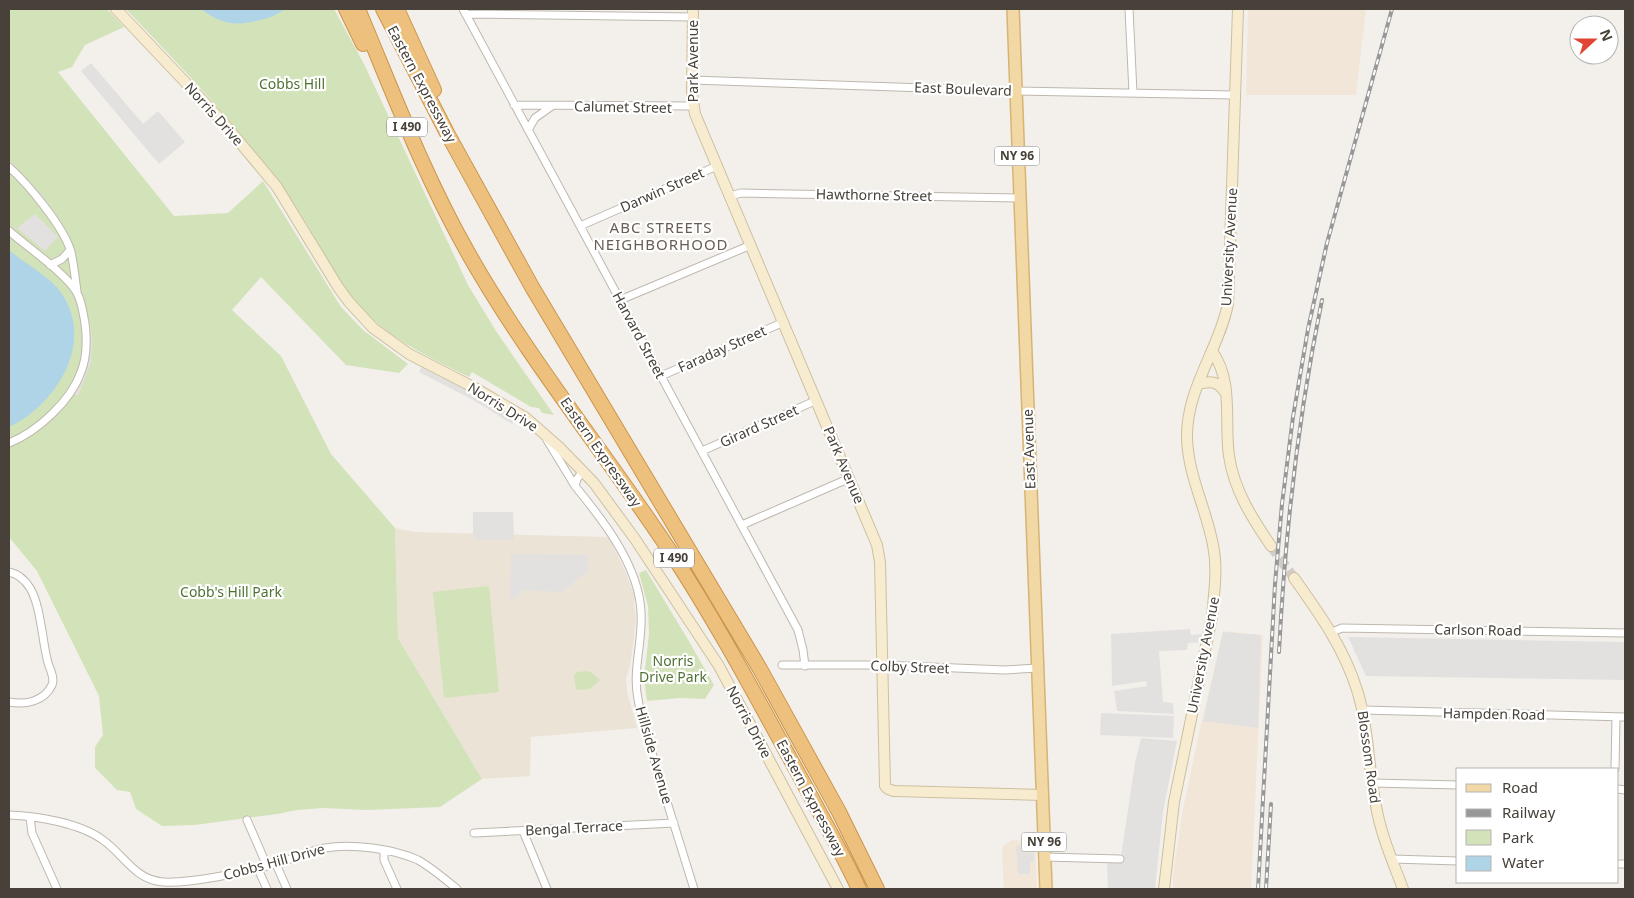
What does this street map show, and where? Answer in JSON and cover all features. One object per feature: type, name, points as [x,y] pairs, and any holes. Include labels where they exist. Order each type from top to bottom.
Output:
[{"type":"highway","points":[[346,9],[419,155]]},
{"type":"highway","name":"Eastern Expressway","points":[[358,9],[419,155],[455,230],[497,301],[667,546],[720,631],[832,835],[859,889]]},
{"type":"highway","name":"Eastern Expressway","points":[[382,9],[486,205],[555,328],[749,648],[839,812],[877,888]]},
{"type":"highway","points":[[398,9],[486,205]]},
{"type":"main road","name":"East Avenue","points":[[1013,9],[1046,889]]},
{"type":"street","name":"Norris Drive","points":[[116,9],[222,122],[277,187],[338,288],[373,328],[409,354],[491,397],[526,418],[584,471],[635,539],[719,666],[838,889]]},
{"type":"street","points":[[1129,9],[1133,93]]},
{"type":"street","name":"University Avenue","points":[[1164,889],[1174,802],[1212,617],[1216,580],[1214,547],[1194,480],[1188,438],[1188,420],[1198,384],[1224,324],[1228,304],[1238,9]]},
{"type":"street","points":[[464,12],[693,13]]},
{"type":"street","name":"Harvard Street","points":[[464,12],[798,630],[805,666]]},
{"type":"street","name":"Park Avenue","points":[[693,13],[693,106],[850,478],[879,553],[884,778],[887,788],[894,791],[1043,795]]},
{"type":"street","name":"East Boulevard","points":[[692,80],[1015,91],[1234,95]]},
{"type":"street","name":"Calumet Street","points":[[514,106],[693,106]]},
{"type":"street","points":[[528,130],[535,118],[552,106]]},
{"type":"street","name":"Darwin Street","points":[[580,226],[717,166]]},
{"type":"street","points":[[9,167],[36,196],[61,232],[70,250],[77,292],[83,309],[86,354],[81,372],[71,391],[58,408],[38,426],[9,443]]},
{"type":"street","name":"Hawthorne Street","points":[[730,196],[744,193],[1019,198]]},
{"type":"street","points":[[9,231],[77,292]]},
{"type":"street","points":[[620,300],[751,245]]},
{"type":"street","points":[[50,266],[62,259],[70,250]]},
{"type":"street","name":"Faraday Street","points":[[661,376],[784,322]]},
{"type":"street","points":[[1212,351],[1219,360],[1224,373],[1229,458],[1234,476],[1246,508],[1271,546]]},
{"type":"street","points":[[1198,384],[1206,381],[1217,383],[1222,387],[1226,395]]},
{"type":"street","name":"Girard Street","points":[[702,451],[817,400]]},
{"type":"street","name":"Hillside Avenue","points":[[539,429],[575,486],[613,537],[636,586],[642,613],[636,665],[636,691],[649,743],[694,889]]},
{"type":"street","points":[[575,486],[577,479],[584,471]]},
{"type":"street","points":[[742,525],[850,478]]},
{"type":"street","points":[[9,572],[24,579],[31,589],[36,603],[44,649],[54,680],[52,686],[37,700],[19,704],[9,702]]},
{"type":"street","name":"Blossom Road","points":[[1294,578],[1332,632],[1350,671],[1363,710],[1376,807],[1403,889]]},
{"type":"street","name":"Carlson Road","points":[[1332,632],[1342,628],[1625,633]]},
{"type":"street","name":"Colby Street","points":[[782,665],[882,665],[1004,670],[1038,668]]},
{"type":"street","name":"Hampden Road","points":[[1363,710],[1625,717]]},
{"type":"street","points":[[1615,768],[1616,717]]},
{"type":"street","points":[[1372,783],[1456,785]]},
{"type":"street","name":"Cobbs Hill Drive","points":[[9,815],[56,822],[94,834],[108,844],[138,873],[163,886],[258,869],[324,848],[338,846],[363,847],[395,852],[416,860],[434,870],[457,889]]},
{"type":"street","points":[[30,817],[32,833],[57,889]]},
{"type":"street","points":[[247,820],[267,866]]},
{"type":"street","name":"Bengal Terrace","points":[[474,833],[674,823]]},
{"type":"street","points":[[522,831],[547,889]]},
{"type":"street","points":[[384,851],[384,860],[397,889]]},
{"type":"street","points":[[1045,857],[1120,859]]},
{"type":"street","points":[[1392,859],[1456,861]]},
{"type":"street","points":[[276,864],[287,889]]},
{"type":"street","points":[[258,869],[267,889]]},
{"type":"shaded area","points":[[1248,9],[1366,9],[1356,95],[1246,95]]},
{"type":"shaded area","points":[[91,63],[143,124],[158,111],[185,142],[159,164],[81,71]]},
{"type":"shaded area","points":[[9,160],[42,195],[60,220],[68,233],[74,251],[81,292],[92,336],[91,362],[78,396],[71,391],[81,372],[88,329],[70,250],[61,232],[9,167]]},
{"type":"shaded area","points":[[35,214],[58,237],[45,251],[17,228]]},
{"type":"shaded area","points":[[422,366],[466,387],[517,418],[512,424],[475,401],[419,372]]},
{"type":"shaded area","points":[[473,512],[513,512],[514,540],[477,540],[473,535]]},
{"type":"shaded area","points":[[395,528],[415,532],[609,537],[635,597],[634,638],[626,679],[627,691],[637,728],[531,737],[530,776],[482,779],[398,638]]},
{"type":"shaded area","points":[[511,554],[587,555],[589,572],[581,576],[563,592],[523,590],[515,599],[510,599]]},
{"type":"shaded area","points":[[1190,629],[1191,635],[1203,634],[1202,642],[1188,643],[1187,650],[1159,651],[1163,702],[1173,703],[1174,714],[1117,711],[1114,691],[1147,686],[1146,681],[1112,686],[1111,634]]},
{"type":"shaded area","points":[[1223,631],[1263,635],[1251,889],[1173,889],[1173,875],[1182,814]]},
{"type":"shaded area","points":[[1223,632],[1261,635],[1258,728],[1203,721]]},
{"type":"shaded area","points":[[1348,637],[1625,642],[1625,680],[1366,676]]},
{"type":"shaded area","points":[[1101,713],[1174,716],[1173,738],[1100,735]]},
{"type":"shaded area","points":[[1141,738],[1177,741],[1163,812],[1155,889],[1108,889],[1107,863],[1120,863],[1135,763]]},
{"type":"shaded area","points":[[1011,840],[1035,841],[1037,889],[1004,889],[1003,846]]},
{"type":"shaded area","points":[[1026,845],[1027,853],[1034,853],[1034,862],[1030,862],[1030,874],[1018,874],[1016,846]]},
{"type":"green space","name":"Cobb's Hill Park","points":[[9,9],[107,9],[124,27],[85,45],[72,67],[58,72],[174,216],[228,213],[263,181],[341,307],[363,330],[408,364],[399,373],[346,365],[261,277],[232,310],[281,356],[331,454],[395,528],[398,638],[482,779],[440,807],[367,810],[323,808],[195,825],[162,826],[136,809],[130,792],[117,790],[95,768],[95,747],[103,735],[99,696],[37,571],[9,537]]},
{"type":"green space","name":"Cobbs Hill","points":[[126,9],[334,9],[364,64],[468,285],[496,331],[554,415],[542,413],[539,408],[531,407],[472,372],[469,377],[437,361],[376,323],[345,289],[301,215],[261,159],[205,93]]},
{"type":"green space","name":"Norris Drive Park","points":[[646,570],[714,685],[705,699],[679,698],[647,701],[644,678],[649,634],[648,606],[639,573]]},
{"type":"green space","points":[[489,586],[499,692],[444,698],[433,592]]},
{"type":"green space","points":[[587,671],[600,680],[590,689],[576,690],[574,675],[577,672]]},
{"type":"water","points":[[201,9],[285,9],[267,18],[236,24],[215,18]]},
{"type":"water","points":[[9,250],[57,287],[71,313],[74,332],[72,352],[66,371],[55,388],[42,404],[26,417],[9,427]]},
{"type":"tunnel","points":[[1271,546],[1294,578]]},
{"type":"railway","points":[[1258,889],[1275,584],[1282,504],[1293,417],[1308,329],[1327,243],[1392,9]]},
{"type":"railway","points":[[1279,652],[1285,563],[1299,431],[1322,300]]},
{"type":"railway","points":[[1266,889],[1271,804]]},
{"type":"district","name":"ABC STREETS NEIGHBORHOOD","points":[[661,236]]}]
